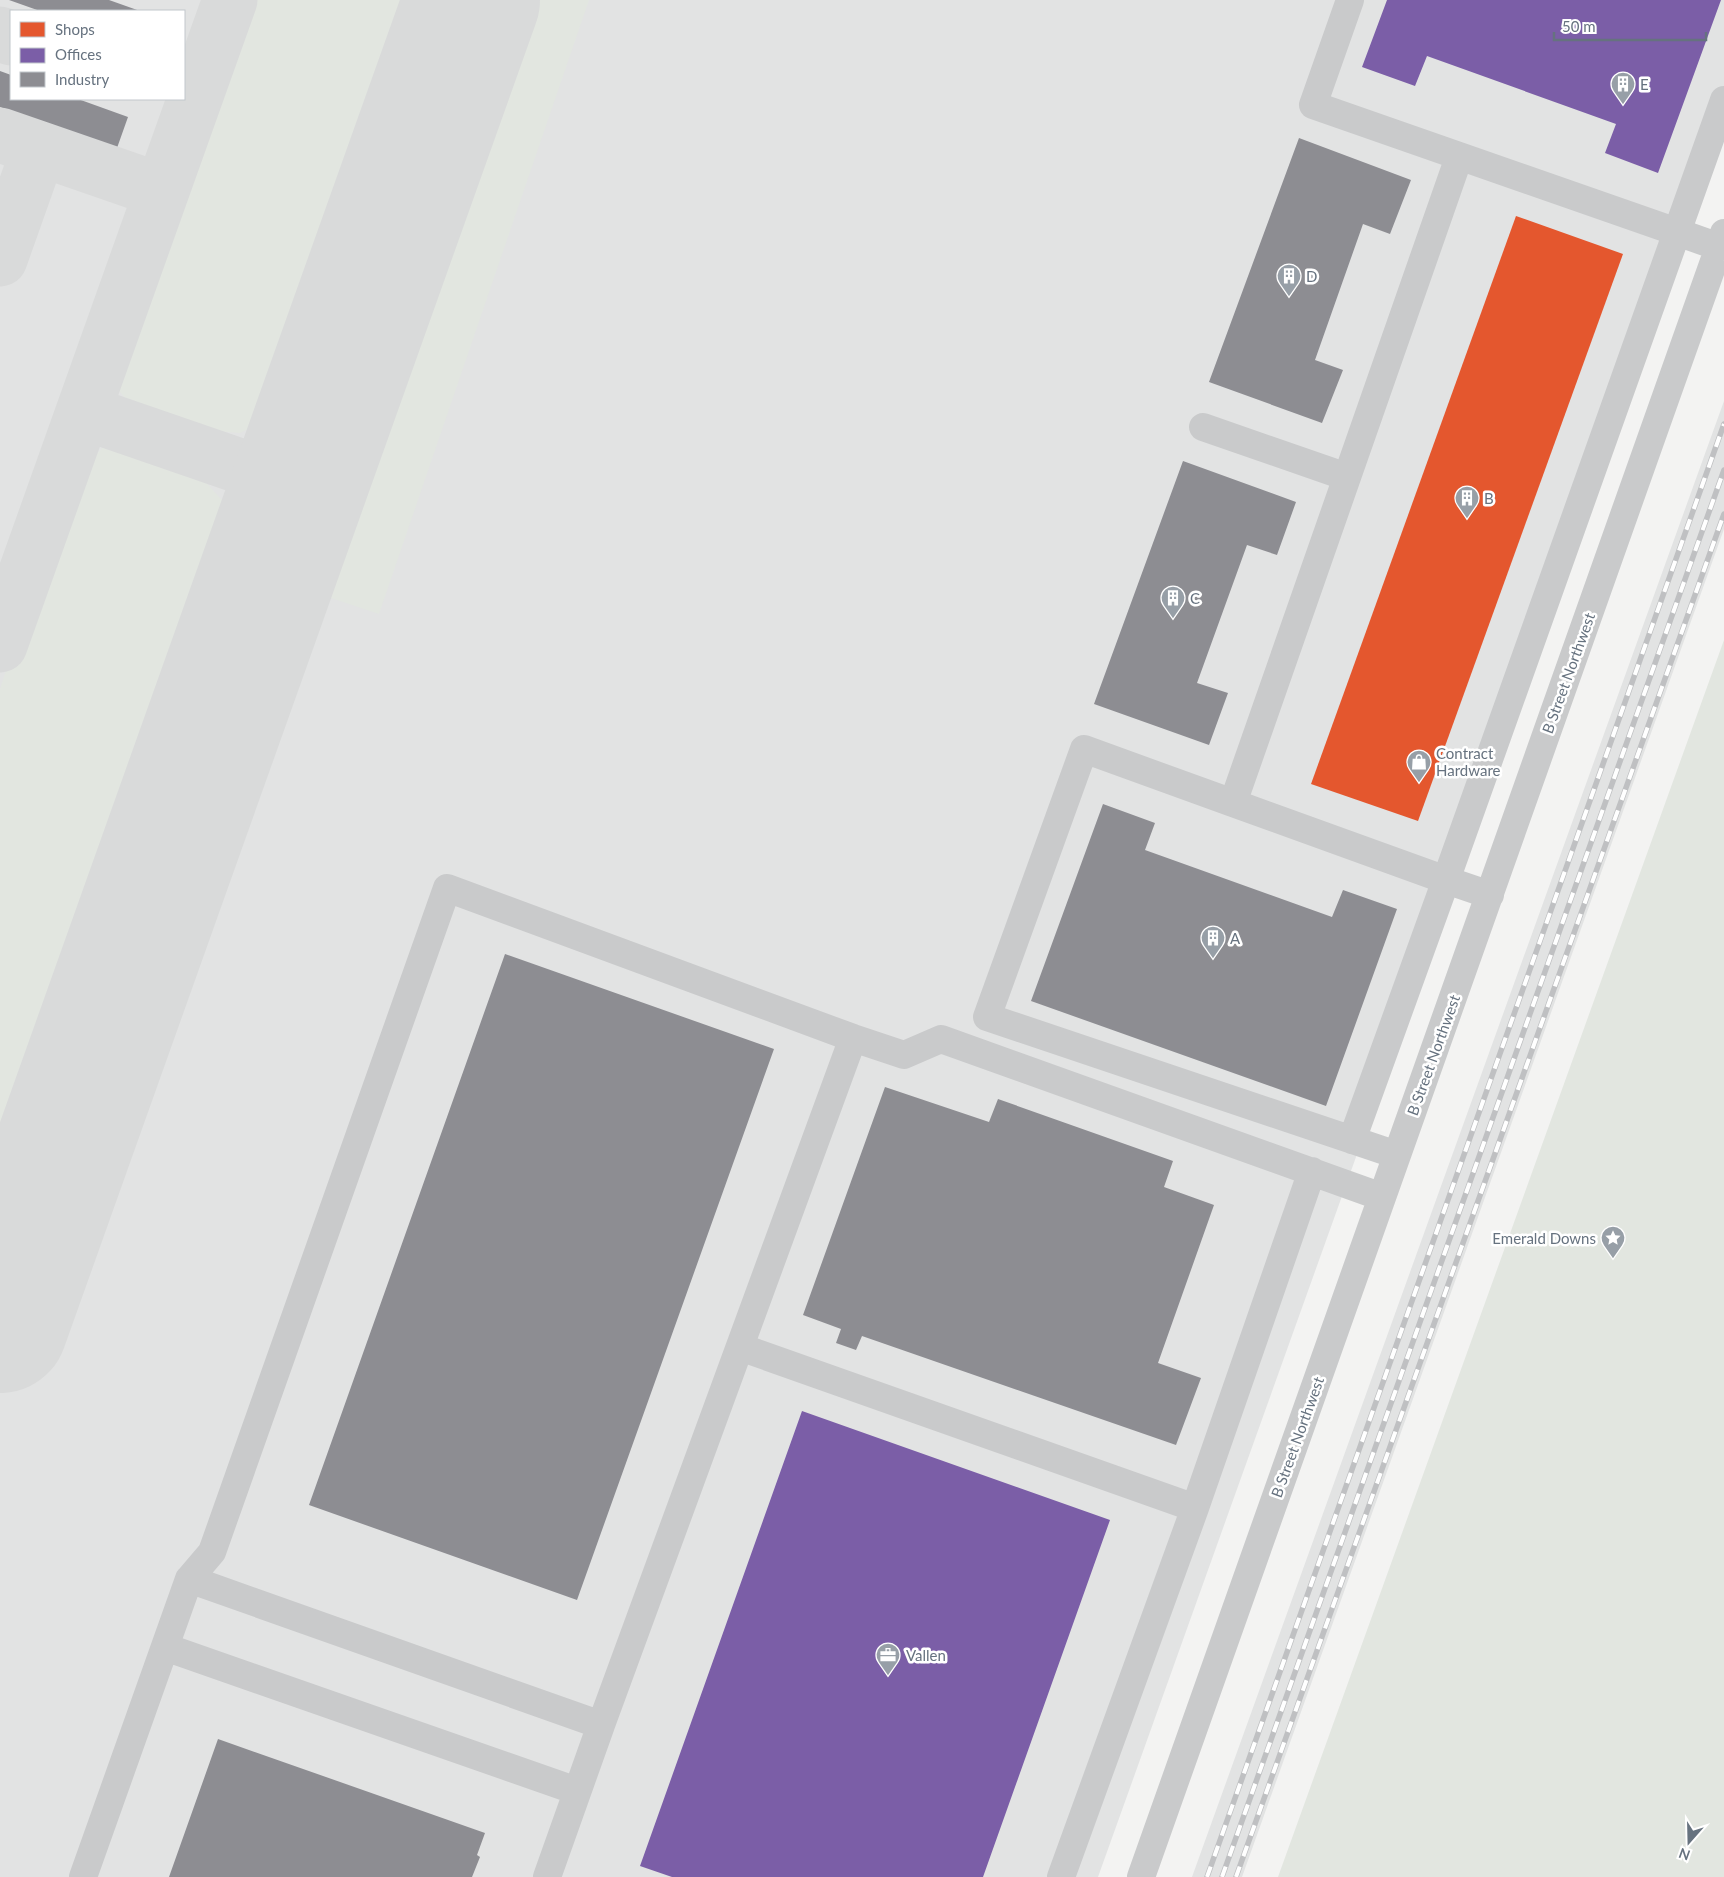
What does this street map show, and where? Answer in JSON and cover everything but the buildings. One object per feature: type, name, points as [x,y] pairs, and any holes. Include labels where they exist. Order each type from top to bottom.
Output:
[{"type":"street","points":[[1350,0],[1313,105],[1677,232],[1722,240]]},
{"type":"street","points":[[1352,1140],[1724,100]]},
{"type":"street","points":[[1233,803],[1459,157]]},
{"type":"street","name":"B Street Northwest","points":[[1141,1877],[1722,240]]},
{"type":"street","points":[[1203,427],[1347,477]]},
{"type":"street","points":[[1397,1155],[987,1017],[1084,749],[1490,895]]},
{"type":"street","points":[[83,1877],[189,1579],[212,1552],[447,888],[853,1038],[904,1055],[942,1039],[1382,1197]]},
{"type":"street","points":[[547,1877],[853,1038]]},
{"type":"street","points":[[1060,1877],[1195,1508],[1312,1171]]},
{"type":"street","points":[[740,1347],[1195,1508]]},
{"type":"street","points":[[189,1579],[601,1725]]},
{"type":"street","points":[[165,1647],[578,1791]]},
{"type":"shaded area","points":[[0,0],[1724,0],[1724,130],[1098,1877],[0,1877]]},
{"type":"shaded area","points":[[249,0],[428,0],[291,389],[265,421],[240,433],[191,429],[136,411],[115,386]]},
{"type":"shaded area","points":[[507,0],[589,0],[379,614],[298,587],[331,477]]},
{"type":"shaded area","points":[[1724,401],[1724,529],[1242,1877],[1192,1877]]},
{"type":"shaded area","points":[[103,447],[149,453],[202,478],[228,507],[236,541],[56,1049],[0,1201],[0,689],[31,593],[78,476]]},
{"type":"shaded area","name":"Emerald Downs","points":[[1724,640],[1724,1877],[1278,1877]]},
{"type":"taxiway","points":[[0,645],[230,0]]},
{"type":"taxiway","points":[[0,34],[10,38]]},
{"type":"taxiway","points":[[0,135],[162,191]]},
{"type":"taxiway","points":[[0,259],[39,149]]},
{"type":"taxiway","points":[[83,412],[298,486]]},
{"type":"runway","points":[[0,1325],[472,0]]},
{"type":"railway","points":[[1207,1877],[1724,424]]},
{"type":"railway","points":[[1222,1877],[1724,470]]},
{"type":"railway","points":[[1236,1877],[1724,514]]},
{"type":"place","name":"E","points":[[1623,105]]},
{"type":"place","name":"D","points":[[1289,297]]},
{"type":"place","name":"B","points":[[1467,519]]},
{"type":"place","name":"C","points":[[1173,619]]},
{"type":"place","name":"Contract Hardware","points":[[1419,783]]},
{"type":"place","name":"A","points":[[1213,959]]},
{"type":"place","name":"Emerald Downs","points":[[1613,1259]]},
{"type":"place","name":"Vallen","points":[[888,1676]]}]
